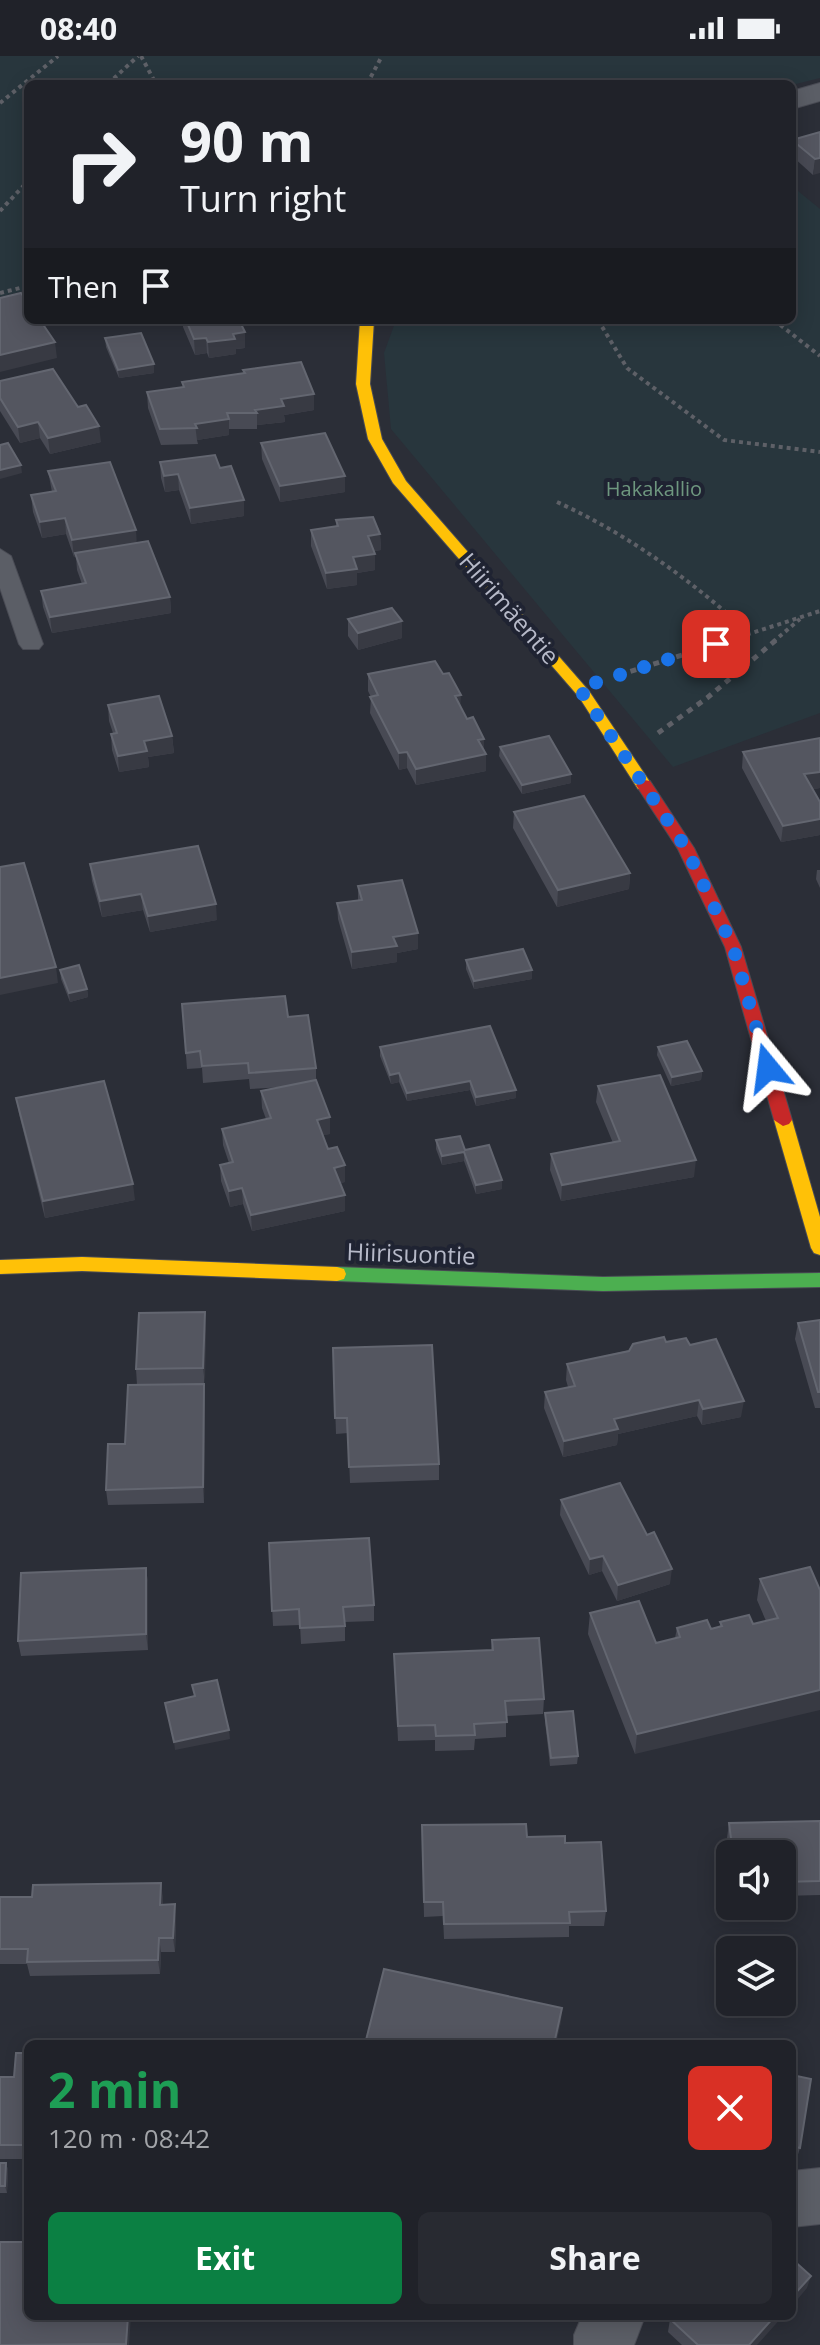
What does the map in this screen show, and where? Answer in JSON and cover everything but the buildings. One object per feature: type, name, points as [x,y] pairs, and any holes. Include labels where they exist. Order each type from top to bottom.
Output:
[{"type":"street","points":[[796,99],[820,92]]},
{"type":"street","name":"Hiirimäentie","points":[[367,324],[363,384],[375,439],[400,483],[579,688],[686,848],[733,947],[820,1248]]},
{"type":"street","name":"Hiirisuontie","points":[[0,1267],[82,1264],[603,1284],[820,1280]]},
{"type":"street","points":[[796,2199],[820,2196]]},
{"type":"street","points":[[604,2345],[604,2335],[613,2320]]},
{"type":"lane","points":[[0,556],[31,644]]},
{"type":"path","points":[[28,80],[58,56]]},
{"type":"path","points":[[113,80],[140,56],[154,80]]},
{"type":"path","points":[[369,80],[382,56]]},
{"type":"path","points":[[0,103],[24,84]]},
{"type":"path","points":[[0,211],[24,185]]},
{"type":"path","points":[[0,293],[24,287]]},
{"type":"path","points":[[600,324],[627,368],[724,440],[820,452]]},
{"type":"path","points":[[779,324],[820,356]]},
{"type":"path","points":[[557,502],[626,535],[714,600],[750,634]]},
{"type":"path","points":[[579,688],[820,611]]},
{"type":"path","points":[[626,756],[707,698],[804,616]]},
{"type":"green space","points":[[0,56],[820,56],[820,78],[796,84],[796,80],[24,80],[24,291],[0,297]]},
{"type":"green space","name":"Hakakallio","points":[[796,189],[820,209],[820,713],[673,767],[391,429],[384,353],[395,324],[796,324]]},
{"type":"traffic: fast","points":[[337,1274],[603,1284],[820,1280]]},
{"type":"traffic: slow","points":[[367,324],[363,384],[375,439],[400,483],[584,694],[644,785]]},
{"type":"traffic: slow","points":[[783,1120],[820,1248]]},
{"type":"traffic: slow","points":[[0,1267],[82,1264],[337,1274]]},
{"type":"traffic: jam","points":[[644,785],[686,848],[733,947],[783,1120]]},
{"type":"route","points":[[716,644],[579,688],[686,848],[733,947],[768,1068]]}]
